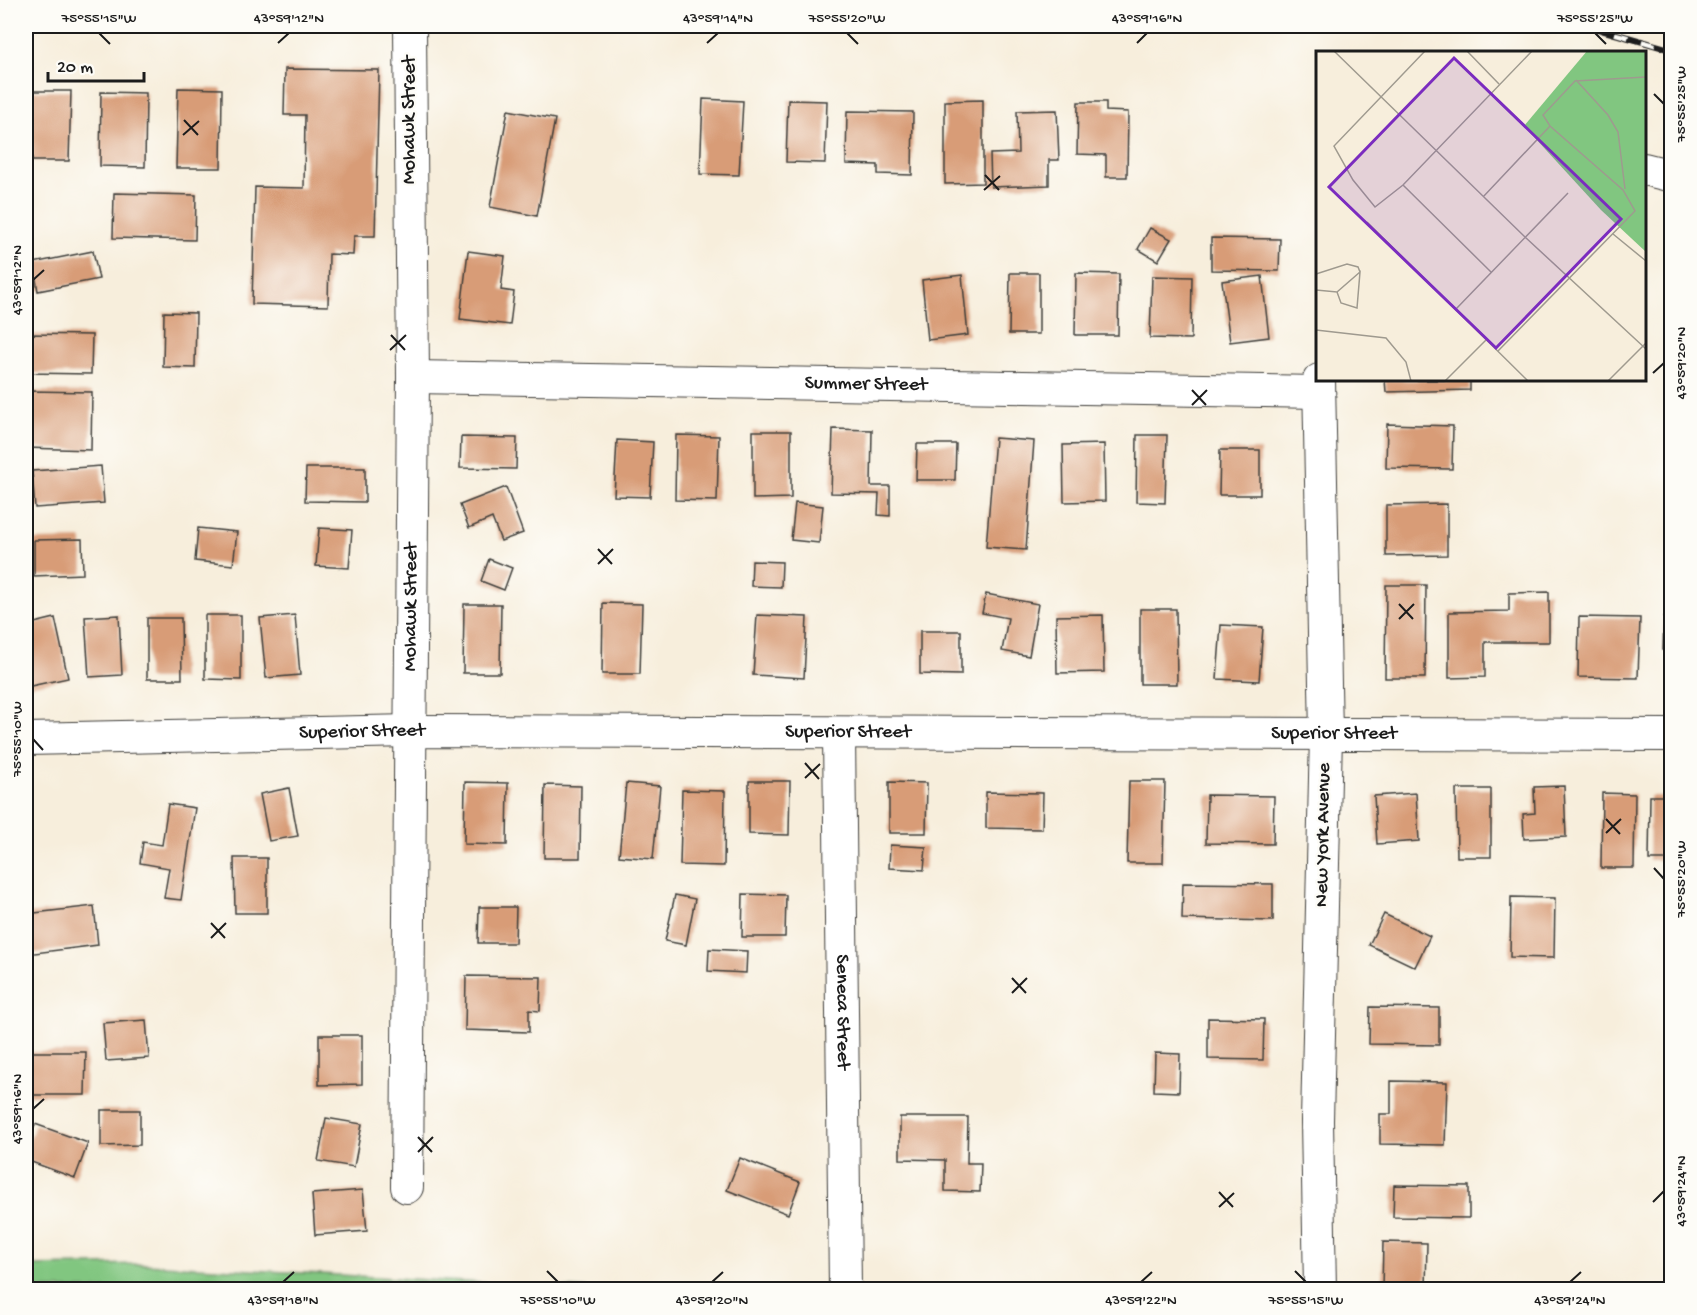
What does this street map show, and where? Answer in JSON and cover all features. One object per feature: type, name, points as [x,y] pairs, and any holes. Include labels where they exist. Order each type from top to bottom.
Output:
[{"type":"street","name":"Mohawk Street","points":[[407,1187],[413,377],[410,26]]},
{"type":"street","points":[[1646,170],[1671,176]]},
{"type":"street","name":"Summer Street","points":[[413,377],[1319,386]]},
{"type":"street","name":"New York Avenue","points":[[1319,386],[1326,735],[1317,1121],[1320,1290]]},
{"type":"street","name":"Superior Street","points":[[26,739],[411,731],[1671,735]]},
{"type":"street","name":"Seneca Street","points":[[838,733],[845,1290]]},
{"type":"green space","points":[[145,1264],[588,1289],[26,1289],[26,1266]]},
{"type":"building","points":[[285,69],[379,70],[375,236],[354,236],[353,255],[329,254],[328,306],[252,304],[255,187],[304,188],[305,115],[284,115]]},
{"type":"building","points":[[178,88],[222,89],[221,168],[176,168]]},
{"type":"building","points":[[33,91],[71,91],[69,161],[32,161]]},
{"type":"building","points":[[101,92],[146,93],[145,167],[100,166]]},
{"type":"building","points":[[703,99],[743,101],[739,175],[700,174]]},
{"type":"building","points":[[788,100],[827,101],[825,163],[786,162]]},
{"type":"building","points":[[983,100],[983,183],[945,184],[945,101]]},
{"type":"building","points":[[1078,102],[1106,102],[1106,111],[1128,112],[1127,177],[1106,177],[1106,155],[1077,154]]},
{"type":"building","points":[[508,110],[555,119],[537,216],[490,207]]},
{"type":"building","points":[[1057,110],[1059,160],[1049,160],[1049,185],[991,187],[990,154],[1018,153],[1017,111]]},
{"type":"building","points":[[847,111],[913,112],[912,175],[878,174],[878,165],[846,164]]},
{"type":"building","points":[[114,193],[196,195],[195,240],[113,238]]},
{"type":"building","points":[[1150,228],[1171,239],[1158,261],[1138,249]]},
{"type":"building","points":[[1211,238],[1280,239],[1279,271],[1211,270]]},
{"type":"building","points":[[93,251],[99,279],[38,291],[33,263]]},
{"type":"building","points":[[468,251],[505,256],[501,290],[514,292],[510,325],[460,319]]},
{"type":"building","points":[[1010,273],[1039,273],[1039,334],[1009,334]]},
{"type":"building","points":[[1076,273],[1119,274],[1118,335],[1075,335]]},
{"type":"building","points":[[962,275],[968,335],[928,340],[922,280]]},
{"type":"building","points":[[1152,276],[1192,277],[1191,339],[1150,338]]},
{"type":"building","points":[[1262,276],[1269,337],[1230,342],[1222,281]]},
{"type":"building","points":[[164,312],[196,313],[195,368],[163,367]]},
{"type":"building","points":[[26,334],[92,335],[91,374],[26,373]]},
{"type":"building","points":[[1385,381],[1470,381],[1470,390],[1386,392]]},
{"type":"building","points":[[27,391],[92,392],[91,450],[26,448]]},
{"type":"building","points":[[1387,424],[1453,426],[1452,469],[1386,468]]},
{"type":"building","points":[[833,429],[872,430],[871,486],[890,486],[890,516],[878,515],[879,494],[831,493]]},
{"type":"building","points":[[753,431],[791,431],[791,498],[753,499]]},
{"type":"building","points":[[676,435],[719,436],[717,501],[675,500]]},
{"type":"building","points":[[1137,435],[1167,435],[1165,503],[1136,502]]},
{"type":"building","points":[[461,437],[517,438],[516,469],[460,468]]},
{"type":"building","points":[[995,438],[1034,441],[1026,550],[986,547]]},
{"type":"building","points":[[617,440],[653,442],[650,497],[614,496]]},
{"type":"building","points":[[917,444],[956,444],[955,480],[916,480]]},
{"type":"building","points":[[1104,444],[1105,501],[1064,502],[1063,445]]},
{"type":"building","points":[[1220,450],[1260,450],[1260,495],[1219,495]]},
{"type":"building","points":[[101,466],[104,503],[35,508],[32,471]]},
{"type":"building","points":[[306,468],[365,468],[365,502],[305,501]]},
{"type":"building","points":[[506,487],[523,533],[501,541],[492,518],[469,528],[460,505]]},
{"type":"building","points":[[795,503],[823,506],[819,543],[791,540]]},
{"type":"building","points":[[1447,504],[1447,555],[1386,556],[1386,505]]},
{"type":"building","points":[[198,528],[237,532],[233,565],[195,561]]},
{"type":"building","points":[[319,528],[352,530],[349,568],[316,566]]},
{"type":"building","points":[[82,539],[83,574],[34,576],[34,540]]},
{"type":"building","points":[[489,559],[512,568],[504,590],[481,581]]},
{"type":"building","points":[[752,561],[782,562],[781,587],[751,586]]},
{"type":"building","points":[[1386,585],[1426,585],[1425,678],[1385,678]]},
{"type":"building","points":[[1549,592],[1549,642],[1485,642],[1485,677],[1449,678],[1449,612],[1509,611],[1509,593]]},
{"type":"building","points":[[986,594],[1038,604],[1029,656],[1002,651],[1008,618],[982,613]]},
{"type":"building","points":[[603,603],[642,604],[640,674],[602,674]]},
{"type":"building","points":[[464,604],[501,604],[500,673],[463,673]]},
{"type":"building","points":[[1140,609],[1176,609],[1177,684],[1140,684]]},
{"type":"building","points":[[119,615],[122,675],[89,677],[85,617]]},
{"type":"building","points":[[205,615],[241,615],[241,680],[205,679]]},
{"type":"building","points":[[295,615],[300,675],[266,678],[260,618]]},
{"type":"building","points":[[757,615],[807,617],[804,678],[753,675]]},
{"type":"building","points":[[1103,615],[1104,672],[1057,673],[1056,616]]},
{"type":"building","points":[[1579,617],[1640,618],[1638,678],[1578,677]]},
{"type":"building","points":[[55,618],[68,678],[26,687],[26,625]]},
{"type":"building","points":[[147,618],[181,618],[182,679],[147,679]]},
{"type":"building","points":[[1664,618],[1672,618],[1672,650],[1663,650]]},
{"type":"building","points":[[1221,625],[1263,627],[1259,681],[1217,679]]},
{"type":"building","points":[[920,631],[961,631],[961,675],[920,674]]},
{"type":"building","points":[[749,781],[790,781],[789,835],[749,834]]},
{"type":"building","points":[[1129,781],[1165,781],[1163,863],[1127,863]]},
{"type":"building","points":[[465,782],[508,783],[507,845],[464,844]]},
{"type":"building","points":[[889,782],[927,783],[926,833],[889,833]]},
{"type":"building","points":[[626,783],[660,786],[653,859],[619,856]]},
{"type":"building","points":[[545,785],[581,786],[580,858],[544,858]]},
{"type":"building","points":[[1564,786],[1566,837],[1524,839],[1523,814],[1535,813],[1534,787]]},
{"type":"building","points":[[289,788],[298,836],[269,841],[260,794]]},
{"type":"building","points":[[1456,789],[1491,789],[1491,857],[1457,857]]},
{"type":"building","points":[[682,790],[725,791],[724,866],[680,865]]},
{"type":"building","points":[[986,792],[1043,793],[1042,829],[986,828]]},
{"type":"building","points":[[1416,793],[1419,841],[1377,844],[1374,796]]},
{"type":"building","points":[[1602,793],[1635,794],[1634,868],[1601,868]]},
{"type":"building","points":[[1207,795],[1274,796],[1273,844],[1206,843]]},
{"type":"building","points":[[1650,796],[1672,796],[1672,860],[1649,860]]},
{"type":"building","points":[[168,804],[195,808],[181,900],[164,898],[169,868],[140,863],[143,842],[162,845]]},
{"type":"building","points":[[890,845],[926,847],[924,870],[889,868]]},
{"type":"building","points":[[234,858],[267,858],[267,913],[235,913]]},
{"type":"building","points":[[1183,883],[1273,884],[1273,921],[1182,919]]},
{"type":"building","points":[[743,894],[786,895],[785,937],[742,937]]},
{"type":"building","points":[[675,895],[695,899],[686,945],[665,941]]},
{"type":"building","points":[[1511,897],[1555,898],[1554,958],[1510,957]]},
{"type":"building","points":[[94,906],[98,945],[27,954],[26,914]]},
{"type":"building","points":[[479,907],[516,907],[515,943],[478,943]]},
{"type":"building","points":[[1384,914],[1430,936],[1415,967],[1369,945]]},
{"type":"building","points":[[709,949],[747,951],[746,973],[708,971]]},
{"type":"building","points":[[466,976],[541,977],[540,1011],[529,1010],[529,1032],[465,1030]]},
{"type":"building","points":[[1370,1007],[1439,1008],[1439,1045],[1369,1044]]},
{"type":"building","points":[[1208,1018],[1264,1019],[1263,1060],[1208,1059]]},
{"type":"building","points":[[146,1020],[149,1058],[106,1061],[103,1023]]},
{"type":"building","points":[[319,1035],[362,1035],[362,1084],[319,1085]]},
{"type":"building","points":[[26,1052],[86,1052],[85,1095],[26,1095]]},
{"type":"building","points":[[1155,1053],[1180,1054],[1179,1092],[1154,1091]]},
{"type":"building","points":[[1391,1081],[1447,1082],[1445,1145],[1380,1144],[1380,1114],[1391,1114]]},
{"type":"building","points":[[101,1110],[140,1110],[140,1145],[101,1146]]},
{"type":"building","points":[[900,1117],[968,1117],[967,1163],[981,1163],[980,1192],[945,1191],[945,1160],[900,1159]]},
{"type":"building","points":[[326,1118],[362,1124],[354,1167],[318,1161]]},
{"type":"building","points":[[35,1124],[88,1143],[75,1178],[26,1160],[26,1150]]},
{"type":"building","points":[[740,1158],[800,1182],[788,1214],[727,1190]]},
{"type":"building","points":[[1394,1185],[1469,1186],[1469,1218],[1393,1217]]},
{"type":"building","points":[[363,1190],[367,1231],[315,1235],[312,1194]]},
{"type":"building","points":[[1383,1242],[1427,1243],[1426,1290],[1382,1290]]},
{"type":"railway","points":[[1588,26],[1672,50]]}]
